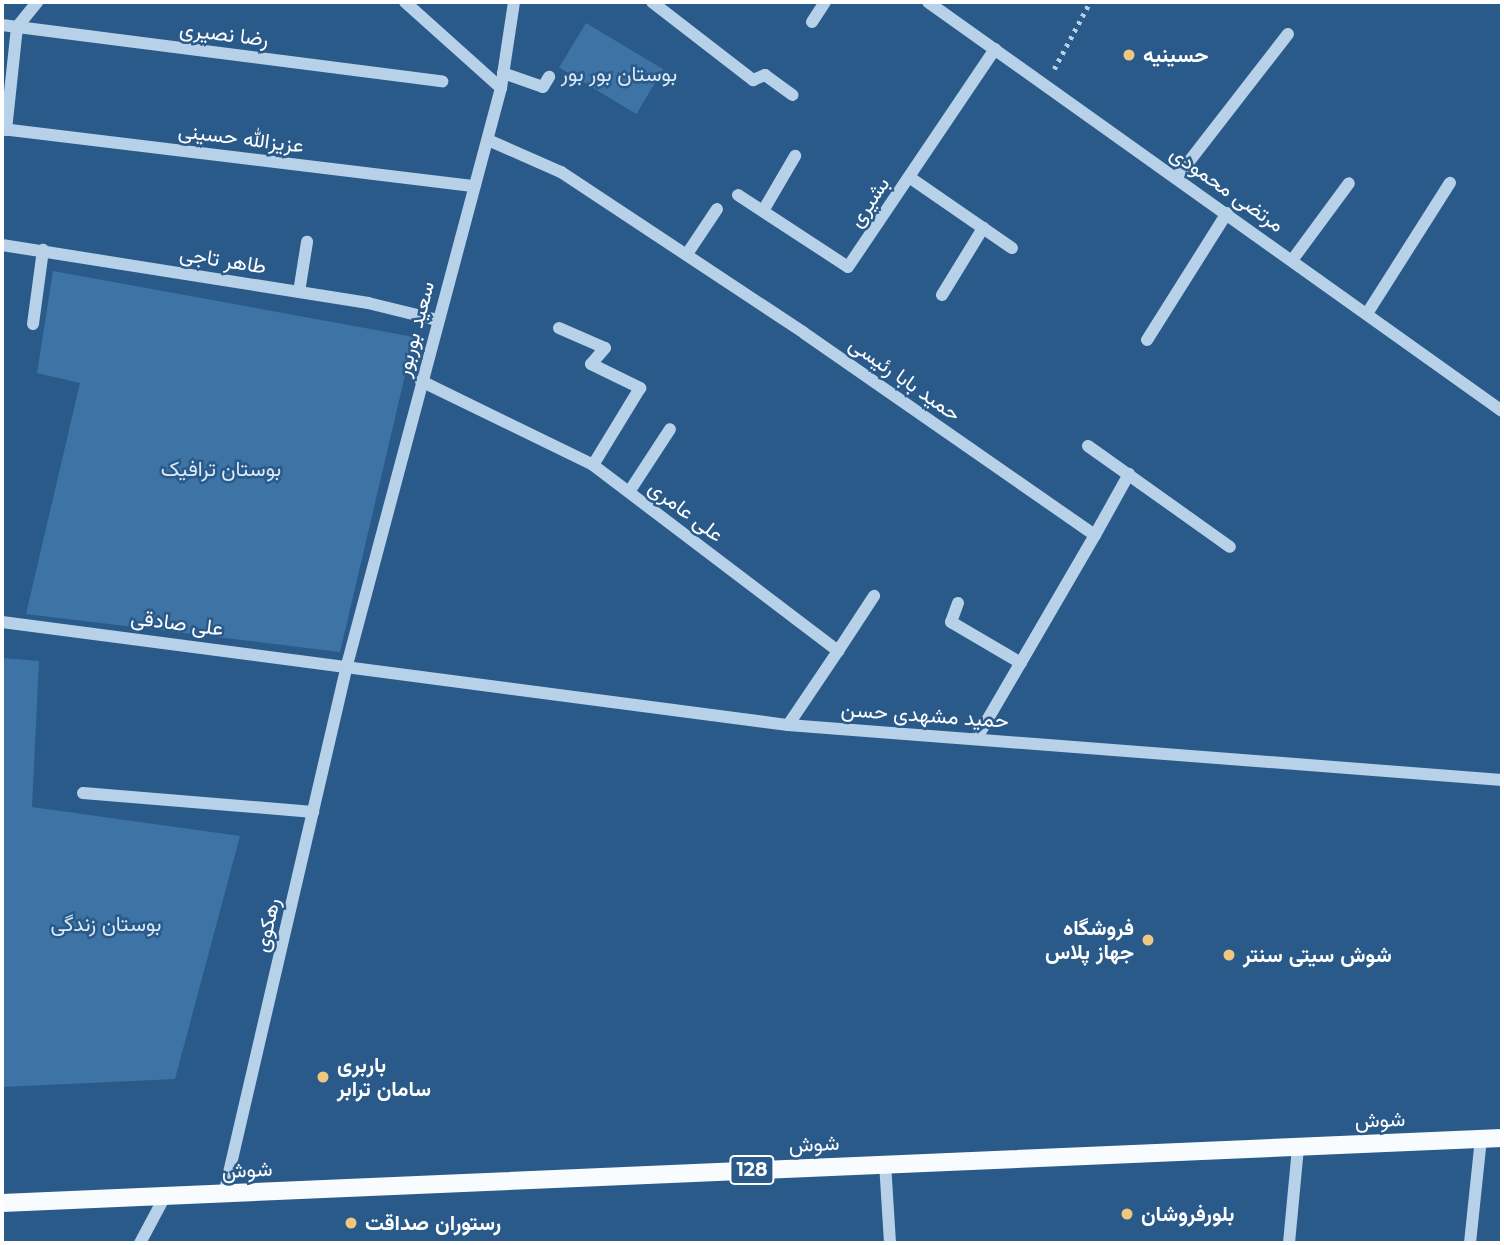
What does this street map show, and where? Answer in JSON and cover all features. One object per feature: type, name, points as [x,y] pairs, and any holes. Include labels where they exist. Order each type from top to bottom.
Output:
[{"type":"main road","name":"شوش","points":[[2,1203],[1502,1138]]},
{"type":"street","points":[[4,130],[18,27],[37,2]]},
{"type":"street","points":[[405,2],[501,88]]},
{"type":"street","name":"سعید بوربور","points":[[347,665],[437,320],[488,140],[501,88],[514,2]]},
{"type":"street","points":[[652,2],[753,80],[765,75],[793,95]]},
{"type":"street","points":[[812,22],[825,2]]},
{"type":"street","name":"مرتضی محمودی","points":[[928,2],[1368,312],[1502,411]]},
{"type":"street","name":"رضا نصیری","points":[[2,25],[442,80]]},
{"type":"street","points":[[1177,177],[1288,34]]},
{"type":"street","name":"بشیری","points":[[738,195],[848,267],[995,49]]},
{"type":"street","points":[[503,73],[543,87],[549,78]]},
{"type":"street","name":"عزیزالله حسینی","points":[[4,130],[475,186]]},
{"type":"street","name":"حمید بابا رئیسی","points":[[488,140],[561,172],[687,254],[1095,535]]},
{"type":"street","points":[[763,211],[795,156]]},
{"type":"street","points":[[909,177],[1012,248]]},
{"type":"street","points":[[1293,259],[1349,183]]},
{"type":"street","points":[[1368,312],[1450,183]]},
{"type":"street","points":[[687,254],[717,209]]},
{"type":"street","points":[[1147,340],[1227,212]]},
{"type":"street","points":[[942,295],[983,228]]},
{"type":"street","points":[[299,292],[307,242]]},
{"type":"street","name":"طاهر تاجی","points":[[2,245],[299,292],[437,320]]},
{"type":"street","points":[[33,324],[43,250]]},
{"type":"street","points":[[559,328],[605,348],[591,363],[640,388],[593,464]]},
{"type":"street","name":"علی عامری","points":[[421,381],[593,464],[838,651]]},
{"type":"street","points":[[629,492],[670,429]]},
{"type":"street","points":[[1088,446],[1230,547]]},
{"type":"street","points":[[976,738],[1129,474]]},
{"type":"street","points":[[788,724],[874,596]]},
{"type":"street","points":[[958,603],[951,622],[1021,663]]},
{"type":"street","name":"علی صادقی","points":[[2,622],[347,665]]},
{"type":"street","name":"حمید مشهدی حسن","points":[[347,665],[788,724],[1502,780]]},
{"type":"street","name":"رهکوی","points":[[224,1194],[347,665]]},
{"type":"street","points":[[83,793],[313,812]]},
{"type":"street","points":[[1471,1243],[1480,1139]]},
{"type":"street","points":[[1289,1243],[1298,1147]]},
{"type":"street","points":[[885,1163],[890,1243]]},
{"type":"street","points":[[139,1243],[164,1198]]},
{"type":"path","points":[[1045,84],[1090,2]]},
{"type":"green space","name":"بوستان بور بور","points":[[586,23],[663,69],[636,114],[559,68]]},
{"type":"green space","name":"بوستان ترافیک","points":[[53,271],[414,337],[340,652],[26,614],[80,383],[37,373]]},
{"type":"green space","name":"بوستان زندگی","points":[[2,658],[39,661],[32,807],[240,836],[175,1079],[2,1087]]},
{"type":"place","name":"حسینیه","points":[[1129,55]]},
{"type":"place","name":"فروشگاه جهاز پلاس","points":[[1148,940]]},
{"type":"place","name":"شوش سیتی سنتر","points":[[1229,955]]},
{"type":"place","name":"باربری سامان ترابر","points":[[323,1077]]},
{"type":"place","name":"بلورفروشان","points":[[1127,1214]]},
{"type":"place","name":"رستوران صداقت","points":[[351,1223]]}]
